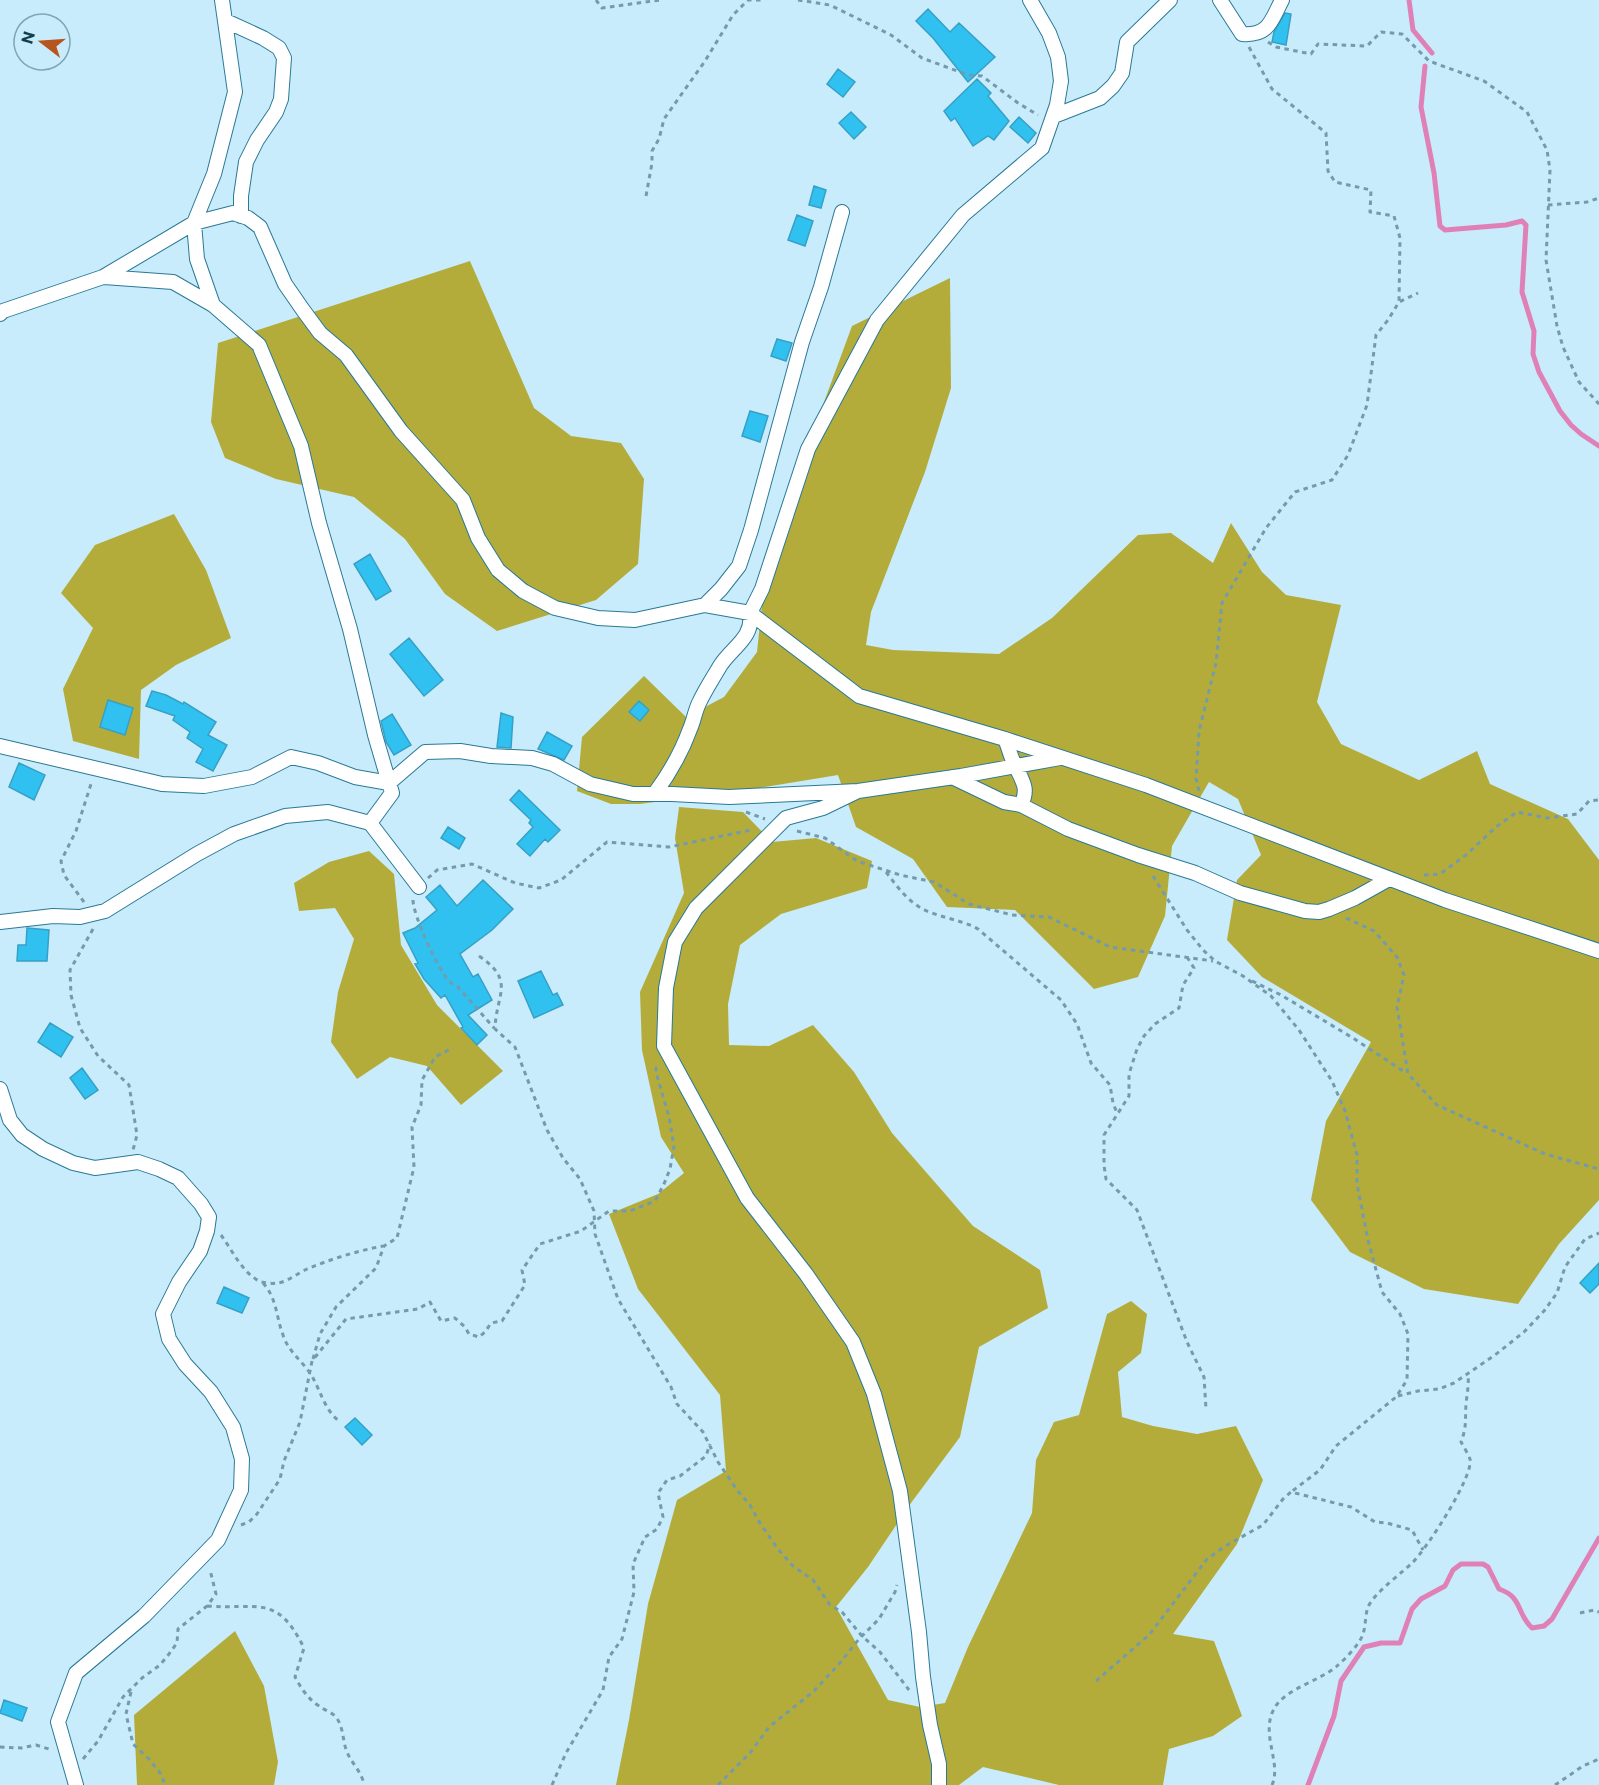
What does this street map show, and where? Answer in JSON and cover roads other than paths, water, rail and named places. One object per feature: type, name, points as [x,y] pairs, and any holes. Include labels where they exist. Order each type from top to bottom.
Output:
[{"type":"street","points":[[213,304],[197,259],[194,223],[214,174],[235,92],[222,0]]},
{"type":"street","points":[[655,794],[666,779],[690,730],[698,704],[710,683],[722,664],[749,631],[752,624],[750,613],[762,589],[808,449],[877,320],[963,215],[1042,148],[1054,116],[1061,81],[1058,57],[1049,33],[1030,0]]},
{"type":"street","points":[[1054,116],[1100,98],[1113,86],[1122,73],[1126,42],[1170,0]]},
{"type":"street","points":[[1220,0],[1249,35],[1267,29],[1281,0]]},
{"type":"street","points":[[226,21],[279,48],[284,58],[281,99],[276,112],[257,140],[246,162],[240,196],[241,216]]},
{"type":"street","points":[[705,605],[721,590],[739,566],[752,530],[802,342],[821,287],[842,212]]},
{"type":"street","points":[[0,314],[3,311],[103,277],[194,223],[233,213],[248,218],[260,227],[285,284],[303,310],[320,333],[346,355],[401,430],[463,500],[478,538],[498,570],[523,591],[555,608],[598,618],[635,620],[705,605],[750,613],[859,696],[1005,739],[1146,785],[1445,900],[1599,951]]},
{"type":"street","points":[[103,277],[173,282],[213,304],[259,345],[301,446],[319,524],[350,629],[375,735],[392,793],[370,824]]},
{"type":"street","points":[[1005,739],[1015,766],[1024,781],[1024,798],[1021,805]]},
{"type":"street","points":[[0,746],[162,784],[204,786],[252,777],[291,757],[318,763],[355,777],[389,783]]},
{"type":"street","points":[[389,783],[425,752],[460,752],[532,758],[553,764],[590,784],[633,794],[729,797],[858,791],[1063,758]]},
{"type":"street","points":[[952,777],[1004,802],[1021,805],[1068,829],[1195,873],[1240,893],[1305,911],[1319,912],[1355,898],[1389,879]]},
{"type":"street","points":[[858,791],[823,808],[786,818],[696,908],[675,942],[666,988],[663,1046],[747,1198],[806,1274],[853,1342],[874,1394],[900,1491],[924,1687],[939,1764],[939,1785]]},
{"type":"street","points":[[0,922],[52,916],[80,917],[105,911],[234,834],[285,816],[328,812],[370,824],[419,887]]},
{"type":"street","points":[[0,1089],[10,1120],[22,1135],[43,1149],[73,1163],[95,1168],[138,1162],[178,1178],[201,1204],[209,1219],[207,1231],[200,1251],[179,1282],[163,1314],[169,1339],[185,1364],[211,1392],[233,1427],[242,1459],[241,1490],[218,1540],[144,1616],[76,1673],[58,1722],[75,1779]]},
{"type":"waterway","points":[[1409,0],[1413,30],[1432,53]]},
{"type":"waterway","points":[[1425,66],[1421,107],[1434,173],[1440,226],[1445,230],[1506,225],[1522,221],[1526,225],[1522,292],[1534,331],[1533,354],[1539,372],[1560,411],[1581,434],[1599,446]]},
{"type":"waterway","points":[[1308,1785],[1334,1716],[1341,1681],[1364,1647],[1381,1643],[1400,1643],[1412,1609],[1421,1599],[1445,1586],[1453,1570],[1461,1564],[1483,1564],[1488,1567],[1499,1589],[1512,1596],[1523,1617],[1532,1628],[1544,1626],[1552,1619],[1599,1538]]}]
